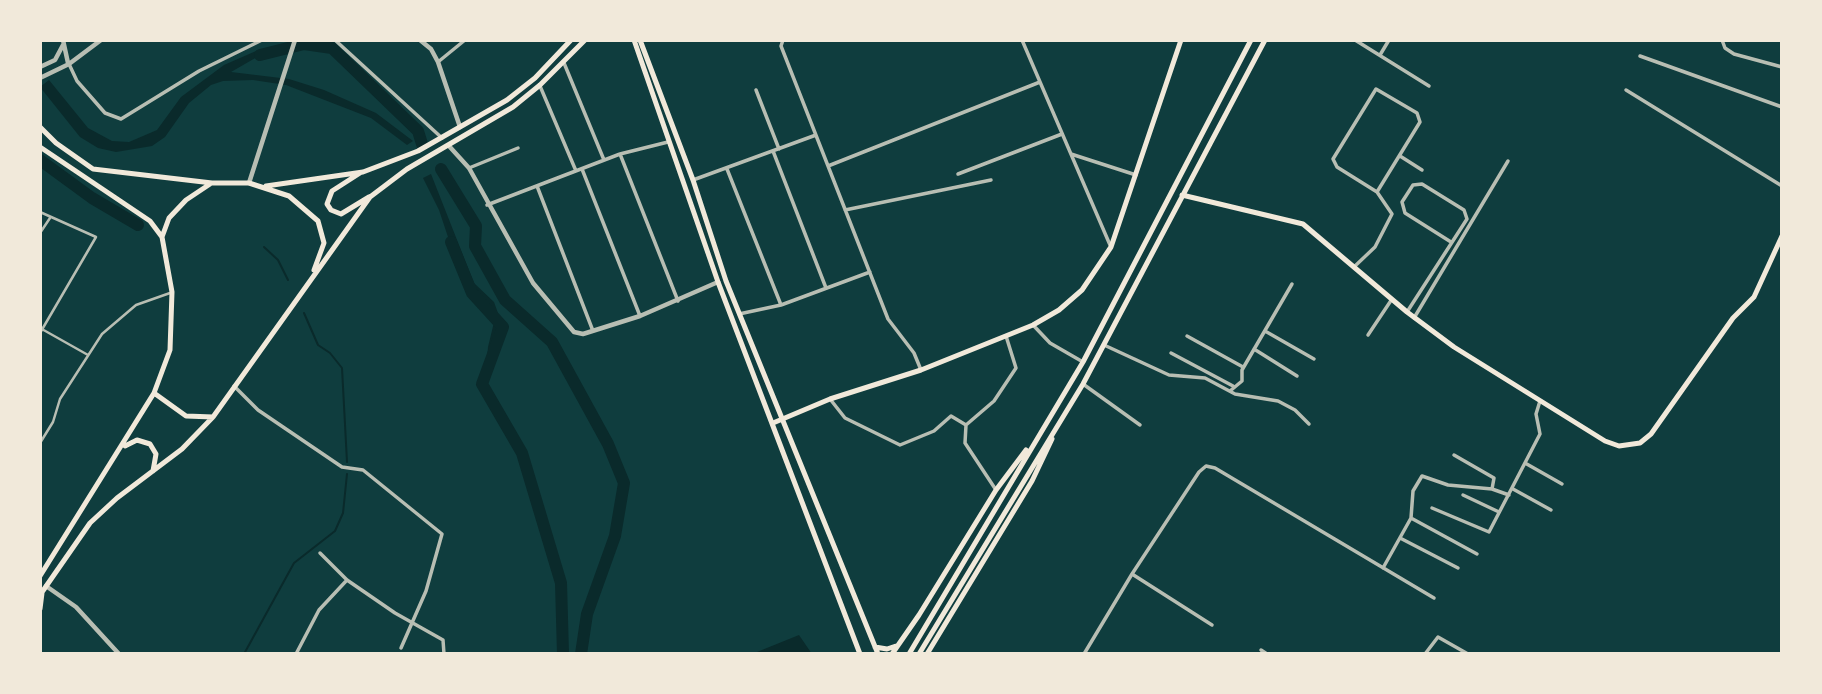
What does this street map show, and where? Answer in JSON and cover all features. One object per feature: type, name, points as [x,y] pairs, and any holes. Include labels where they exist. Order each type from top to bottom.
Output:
[{"type":"main road","points":[[571,40],[521,90],[461,128],[363,172],[332,191],[327,204],[331,210],[341,214],[370,197],[407,169],[500,116],[540,85],[585,40]]},
{"type":"main road","points":[[634,40],[718,282],[860,654]]},
{"type":"main road","points":[[640,40],[694,180],[739,314],[878,654]]},
{"type":"main road","points":[[773,423],[830,398],[921,370],[1033,325],[1059,310],[1082,290],[1111,247],[1181,40]]},
{"type":"main road","points":[[909,654],[1083,362],[1251,40]]},
{"type":"main road","points":[[919,654],[1083,384],[1265,40]]},
{"type":"main road","points":[[40,127],[56,143],[93,169],[212,183],[249,183],[289,196],[318,221],[324,243],[311,276]]},
{"type":"main road","points":[[40,147],[150,221],[162,237],[172,292],[170,350],[154,393],[123,447],[40,576]]},
{"type":"main road","points":[[263,186],[363,172]]},
{"type":"main road","points":[[162,237],[169,218],[186,200],[212,183]]},
{"type":"main road","points":[[1182,195],[1303,224],[1414,318],[1473,360],[1611,444],[1626,446],[1646,439],[1733,318],[1754,297],[1782,236]]},
{"type":"main road","points":[[40,609],[41,594],[90,523],[182,449],[213,417],[311,276],[370,197]]},
{"type":"main road","points":[[154,393],[186,416],[213,417]]},
{"type":"main road","points":[[927,654],[1032,481],[1060,421]]},
{"type":"main road","points":[[892,654],[996,490],[1039,433]]},
{"type":"main road","points":[[123,447],[136,440],[150,444],[156,454],[153,471]]},
{"type":"main road","points":[[875,647],[887,649],[899,644]]},
{"type":"street","points":[[40,78],[68,64],[101,40]]},
{"type":"street","points":[[239,40],[246,46]]},
{"type":"street","points":[[63,43],[68,64],[77,81],[101,108],[118,119],[130,116],[246,46],[262,40]]},
{"type":"street","points":[[249,183],[295,40]]},
{"type":"street","points":[[335,40],[443,138]]},
{"type":"street","points":[[421,40],[438,62],[461,128]]},
{"type":"street","points":[[438,62],[465,40]]},
{"type":"street","points":[[783,40],[781,46],[888,319],[914,353],[921,370]]},
{"type":"street","points":[[1022,40],[1111,247]]},
{"type":"street","points":[[1355,40],[1429,86]]},
{"type":"street","points":[[1380,55],[1389,40]]},
{"type":"street","points":[[1722,40],[1725,48],[1734,54],[1782,67]]},
{"type":"street","points":[[40,67],[55,60],[63,43]]},
{"type":"street","points":[[1640,56],[1782,107]]},
{"type":"street","points":[[564,63],[604,160]]},
{"type":"street","points":[[828,166],[1040,82]]},
{"type":"street","points":[[540,85],[576,171]]},
{"type":"street","points":[[1355,266],[1375,247],[1392,219],[1390,208],[1377,192],[1337,167],[1333,159],[1376,89],[1420,117],[1419,127],[1377,192]]},
{"type":"street","points":[[756,90],[779,149]]},
{"type":"street","points":[[1626,90],[1782,186]]},
{"type":"street","points":[[958,174],[1062,134]]},
{"type":"street","points":[[694,180],[816,135]]},
{"type":"street","points":[[487,205],[620,154],[668,142]]},
{"type":"street","points":[[449,146],[469,167],[487,205],[533,284],[567,326],[578,333],[593,332],[640,316],[718,282]]},
{"type":"street","points":[[469,167],[518,148]]},
{"type":"street","points":[[773,151],[826,288]]},
{"type":"street","points":[[620,154],[678,301]]},
{"type":"street","points":[[1071,154],[1136,175]]},
{"type":"street","points":[[1400,156],[1422,170]]},
{"type":"street","points":[[1414,318],[1508,161]]},
{"type":"street","points":[[582,169],[640,316]]},
{"type":"street","points":[[727,169],[781,305]]},
{"type":"street","points":[[845,210],[991,180]]},
{"type":"street","points":[[1407,312],[1451,243],[1467,214],[1422,184],[1413,185],[1402,202],[1405,213],[1451,243]]},
{"type":"street","points":[[537,186],[593,332]]},
{"type":"street","points":[[40,212],[96,237],[41,330],[88,355]]},
{"type":"street","points":[[40,233],[51,217]]},
{"type":"street","points":[[739,314],[781,305],[870,272]]},
{"type":"street","points":[[1230,391],[1233,386],[1242,382],[1244,367],[1292,284]]},
{"type":"street","points":[[40,443],[53,422],[61,400],[102,334],[136,305],[172,292]]},
{"type":"street","points":[[1368,335],[1392,299]]},
{"type":"street","points":[[1033,325],[1051,343],[1083,362]]},
{"type":"street","points":[[1265,331],[1314,359]]},
{"type":"street","points":[[996,490],[965,443],[967,425],[994,401],[1016,368],[1006,336]]},
{"type":"street","points":[[1187,337],[1244,367]]},
{"type":"street","points":[[1104,345],[1169,375],[1205,378],[1230,391],[1278,401],[1309,424]]},
{"type":"street","points":[[1254,349],[1297,376]]},
{"type":"street","points":[[1171,353],[1233,386]]},
{"type":"street","points":[[1083,384],[1140,425]]},
{"type":"street","points":[[234,385],[258,410],[342,467],[363,470],[442,534],[426,592],[401,648]]},
{"type":"street","points":[[830,398],[845,418],[900,444],[934,431],[951,416],[967,425]]},
{"type":"street","points":[[1432,508],[1487,533],[1541,431],[1536,414],[1540,401]]},
{"type":"street","points":[[1454,455],[1494,478],[1492,489]]},
{"type":"street","points":[[1525,463],[1562,484]]},
{"type":"street","points":[[1084,654],[1199,472],[1210,466],[1434,598]]},
{"type":"street","points":[[1383,568],[1411,518],[1413,491],[1422,476],[1453,486],[1492,489],[1508,495]]},
{"type":"street","points":[[1512,489],[1551,510]]},
{"type":"street","points":[[1463,495],[1500,512]]},
{"type":"street","points":[[1411,518],[1477,554]]},
{"type":"street","points":[[1400,538],[1458,568]]},
{"type":"street","points":[[320,553],[347,580],[443,639],[444,654]]},
{"type":"street","points":[[1132,575],[1212,625]]},
{"type":"street","points":[[296,654],[319,610],[347,580]]},
{"type":"street","points":[[46,586],[76,607],[119,654]]},
{"type":"street","points":[[1425,654],[1438,637],[1464,653]]},
{"type":"street","points":[[1261,650],[1267,654]]},
{"type":"water","points":[[309,40],[331,44],[342,52],[412,120],[418,131],[332,48],[304,44],[264,53],[231,72],[289,79],[324,90],[376,113],[413,141],[407,145],[371,118],[286,85],[253,80],[223,81],[211,85],[189,103],[165,137],[152,146],[116,152],[98,148],[80,137],[40,87],[49,80],[88,128],[112,141],[129,142],[157,130],[181,97],[224,65],[256,51]]},
{"type":"water","points":[[431,174],[474,283],[494,302],[503,327],[486,372],[488,347],[495,318],[472,293],[455,258],[439,210],[423,178]]},
{"type":"water","points":[[799,635],[812,654],[752,654]]},
{"type":"waterway","points":[[260,55],[304,44],[332,48],[418,131],[422,144]]},
{"type":"waterway","points":[[40,160],[92,198],[138,225]]},
{"type":"waterway","points":[[441,169],[476,226],[475,246],[505,300],[552,342],[608,444],[624,483],[615,536],[587,614],[581,654]]},
{"type":"waterway","points":[[451,242],[472,293],[503,327],[482,384],[522,453],[561,583],[563,654]]},
{"type":"waterway","points":[[264,247],[278,260],[288,280]]},
{"type":"waterway","points":[[304,313],[318,345],[330,353],[342,368],[347,462]]},
{"type":"waterway","points":[[244,654],[294,563],[335,531],[343,513],[347,474]]}]
